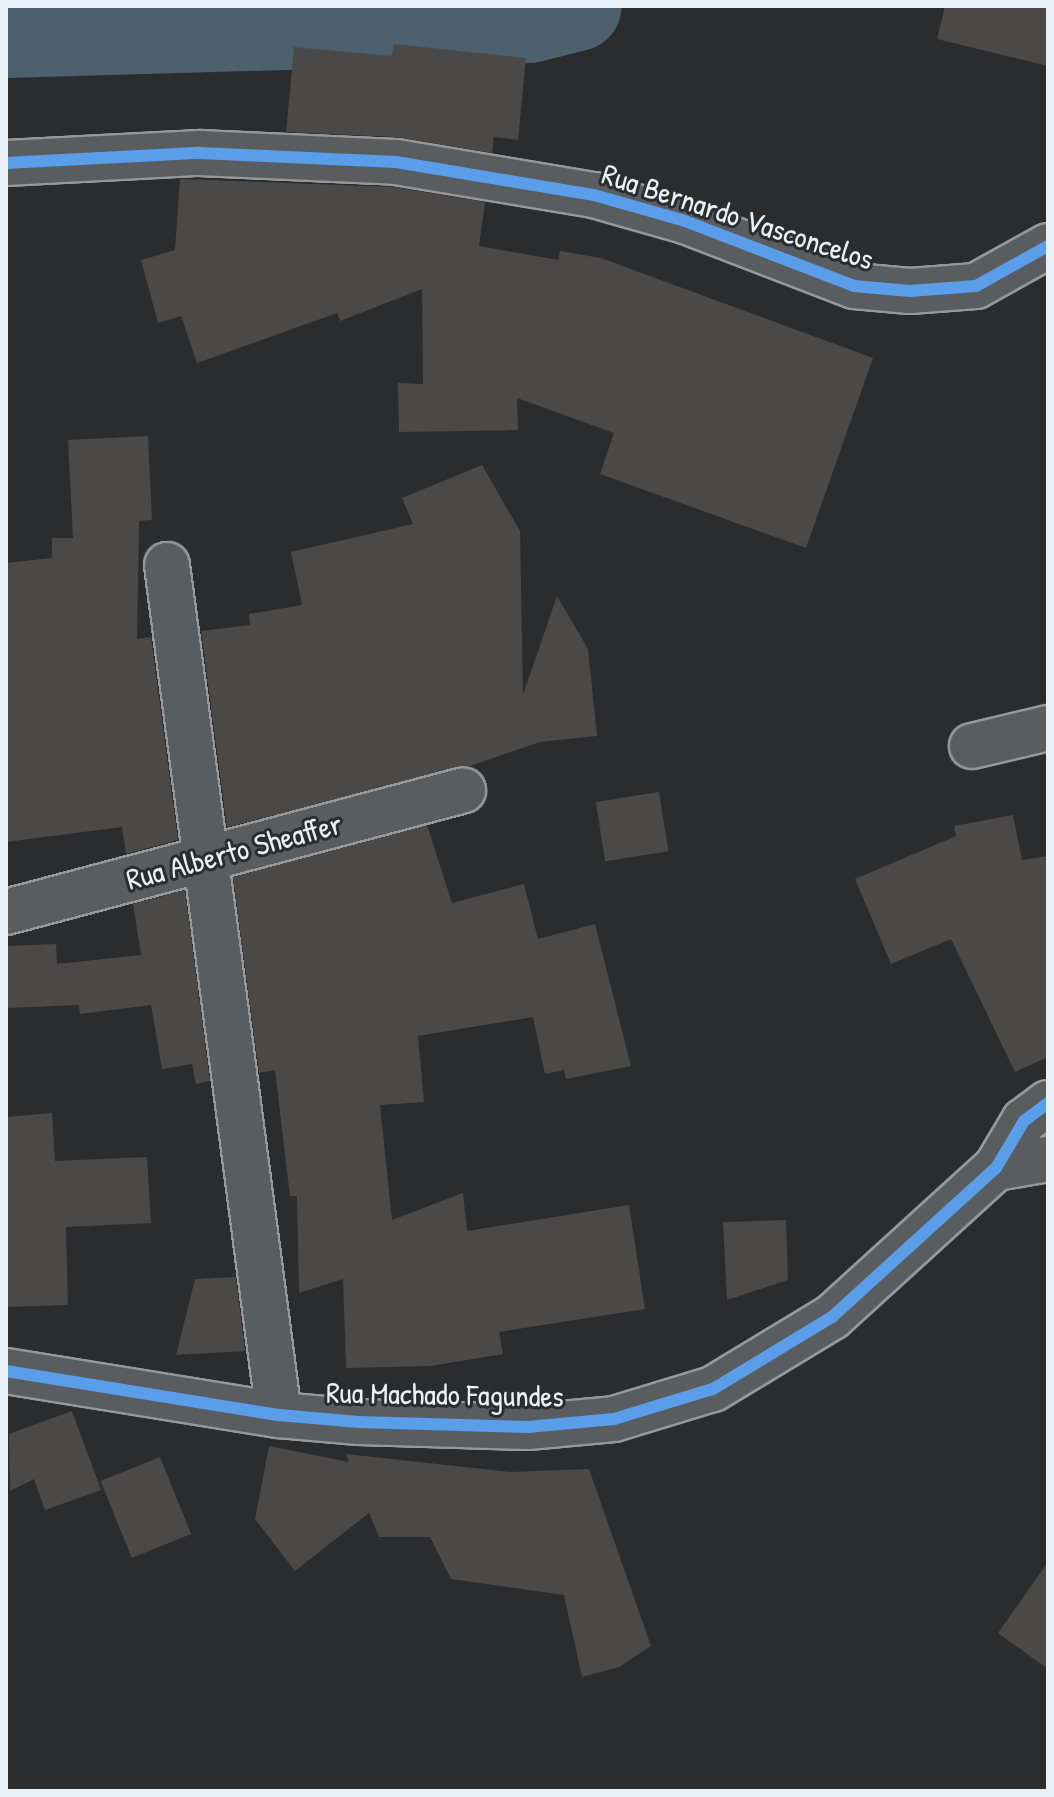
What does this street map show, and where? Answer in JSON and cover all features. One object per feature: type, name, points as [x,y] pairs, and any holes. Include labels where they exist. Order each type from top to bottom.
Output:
[{"type":"street","name":"Rua Bernardo Vasconcelos","points":[[6,163],[200,153],[396,162],[594,195],[685,221],[854,286],[910,291],[976,286],[1048,246]]},
{"type":"street","points":[[167,565],[208,856],[279,1415]]},
{"type":"street","points":[[972,746],[1048,728]]},
{"type":"street","name":"Rua Alberto Sheaffer","points":[[6,912],[463,790]]},
{"type":"street","name":"Rua Machado Fagundes","points":[[6,1371],[279,1415],[528,1427],[614,1419],[713,1389],[832,1317],[996,1168],[1024,1121],[1048,1103]]},
{"type":"street","points":[[996,1168],[1048,1159]]},
{"type":"building","points":[[945,6],[1048,6],[1048,66],[937,39]]},
{"type":"building","points":[[394,44],[526,58],[518,140],[494,137],[492,153],[397,137],[286,132],[294,47],[392,56]]},
{"type":"building","points":[[180,179],[393,187],[485,202],[479,246],[558,260],[560,251],[601,258],[873,358],[806,548],[600,474],[614,433],[517,398],[518,430],[399,432],[398,383],[423,384],[422,289],[340,321],[337,313],[197,363],[181,316],[158,323],[141,260],[175,250]]},
{"type":"building","points":[[148,436],[152,520],[139,521],[137,639],[151,637],[178,840],[126,854],[122,827],[6,842],[6,563],[52,558],[52,538],[73,538],[68,440]]},
{"type":"building","points":[[482,465],[520,531],[523,695],[557,596],[588,649],[597,736],[540,742],[470,766],[227,827],[201,631],[250,625],[249,614],[302,605],[291,552],[413,524],[402,498]]},
{"type":"building","points":[[659,792],[668,851],[605,861],[596,802]]},
{"type":"building","points":[[1013,815],[1022,860],[1048,856],[1048,1057],[1015,1072],[951,939],[891,964],[855,879],[956,836],[954,826]]},
{"type":"building","points":[[427,825],[452,903],[524,884],[538,939],[595,924],[631,1066],[566,1079],[564,1070],[545,1074],[533,1017],[418,1036],[424,1102],[380,1105],[392,1220],[463,1193],[467,1231],[629,1205],[645,1309],[499,1332],[503,1354],[431,1366],[346,1368],[343,1279],[299,1293],[297,1196],[290,1196],[275,1070],[259,1073],[233,877]]},
{"type":"building","points":[[185,890],[210,1081],[196,1084],[192,1064],[162,1069],[151,1005],[80,1014],[79,1005],[6,1008],[6,946],[56,944],[57,964],[141,955],[133,904]]},
{"type":"building","points":[[52,1113],[55,1161],[147,1157],[151,1223],[66,1227],[68,1305],[6,1307],[6,1117]]},
{"type":"building","points":[[786,1220],[788,1280],[727,1300],[723,1222]]},
{"type":"building","points":[[236,1277],[245,1351],[176,1355],[195,1279]]},
{"type":"building","points":[[72,1411],[101,1490],[45,1510],[34,1479],[10,1491],[9,1434]]},
{"type":"building","points":[[269,1446],[349,1462],[346,1454],[511,1472],[589,1469],[651,1646],[619,1667],[582,1677],[564,1595],[451,1579],[430,1537],[379,1537],[369,1513],[295,1571],[255,1519]]},
{"type":"building","points":[[160,1457],[191,1534],[132,1558],[101,1481]]},
{"type":"building","points":[[1048,1562],[1048,1669],[998,1633]]},
{"type":"waterway","points":[[6,33],[529,18],[577,6]]},
{"type":"cycle path","points":[[6,163],[200,153],[396,162],[594,195],[685,221],[854,286],[910,291],[976,286],[1048,246]]},
{"type":"cycle path","points":[[6,1371],[279,1415],[359,1422],[528,1427],[614,1419],[713,1389],[832,1317],[996,1168],[1024,1121],[1048,1103]]}]
